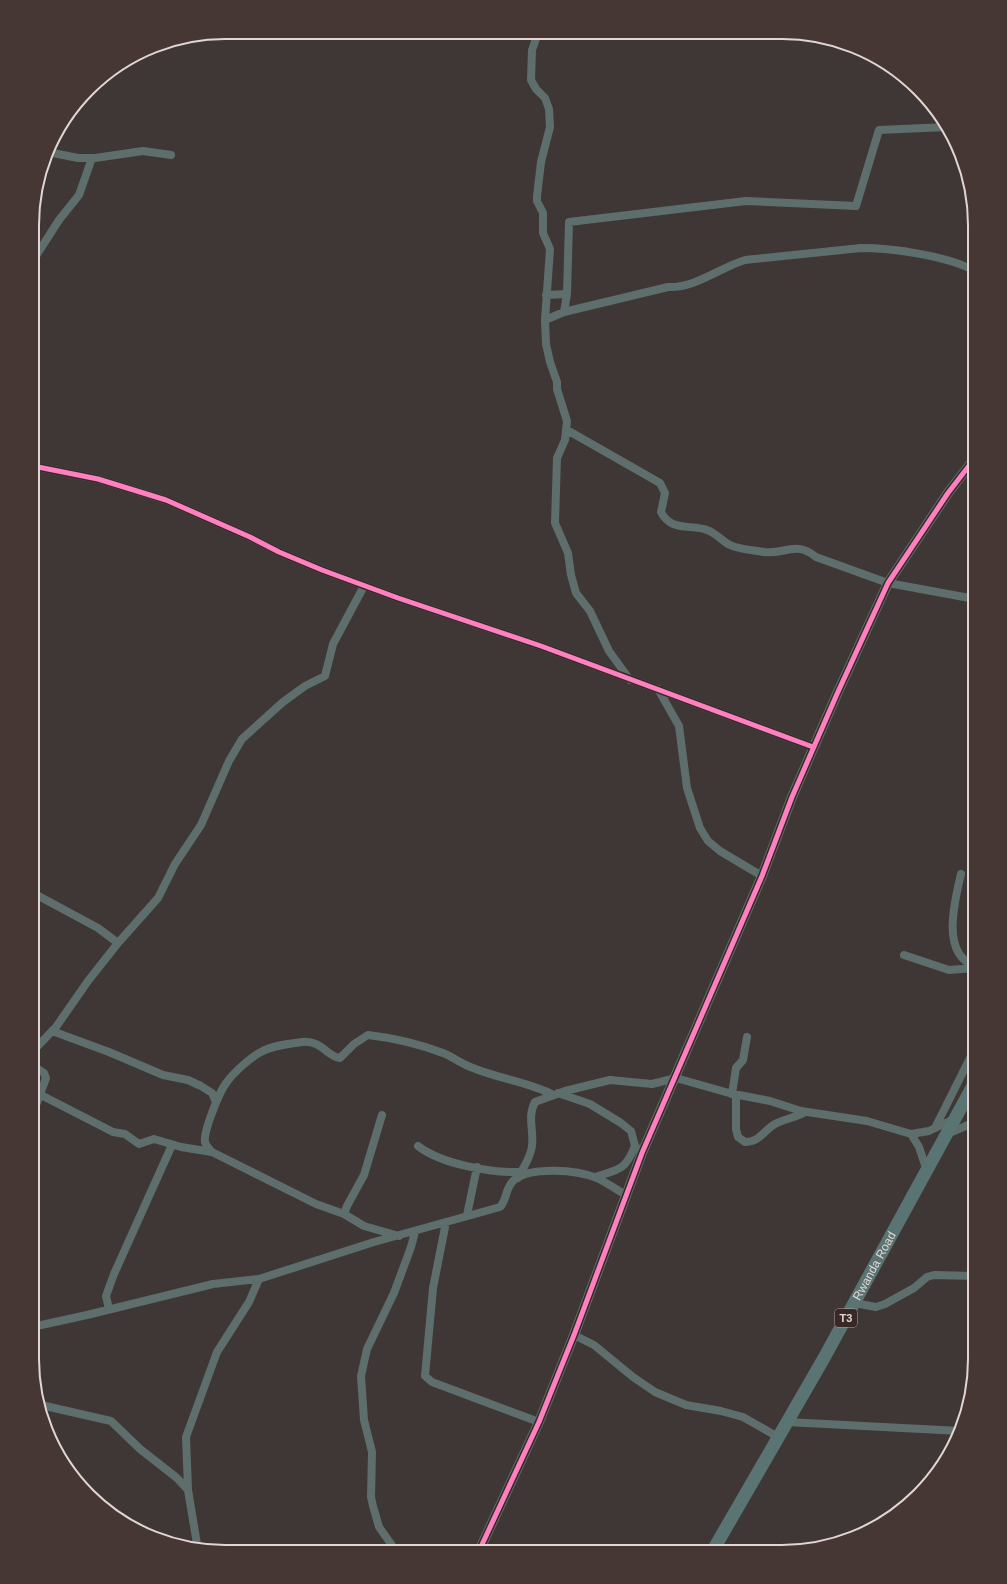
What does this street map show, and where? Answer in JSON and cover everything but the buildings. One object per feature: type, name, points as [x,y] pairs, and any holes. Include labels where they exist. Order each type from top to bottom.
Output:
[{"type":"highway","name":"Rwanda Road","points":[[716,1545],[854,1303],[968,1096]]},
{"type":"street","points":[[536,39],[532,50],[530,72],[532,84],[545,98],[550,118],[548,136],[541,162],[537,196],[537,201],[543,213],[543,233],[550,247],[545,320],[549,359],[567,416],[565,440],[557,458],[555,523],[568,553],[571,575],[576,593],[593,616],[610,651],[630,680]]},
{"type":"street","points":[[564,312],[567,294],[569,222],[746,201],[856,206],[878,130],[940,127]]},
{"type":"street","points":[[53,153],[78,158],[92,158],[143,151],[171,155]]},
{"type":"street","points":[[39,252],[79,195],[92,158]]},
{"type":"street","points":[[545,320],[564,312],[668,287],[675,287],[696,282],[729,265],[745,260],[862,248],[876,248],[953,260],[968,268]]},
{"type":"street","points":[[546,295],[567,294]]},
{"type":"street","points":[[567,430],[660,483],[665,493],[661,512],[676,526],[708,530],[732,546],[766,552],[796,548],[810,552],[823,560],[888,583],[968,598]]},
{"type":"street","points":[[39,467],[98,479],[166,500],[250,537],[278,552],[364,586],[541,646],[813,747]]},
{"type":"street","points":[[482,1545],[539,1422],[574,1335],[626,1195],[639,1149],[676,1078],[762,876],[813,747],[888,583],[948,493],[968,467]]},
{"type":"street","points":[[39,1045],[52,1031],[118,943],[158,898],[175,864],[201,825],[229,761],[242,739],[283,702],[305,686],[325,676],[333,644],[364,586]]},
{"type":"street","points":[[658,689],[679,726],[686,788],[700,828],[708,841],[720,851],[762,876]]},
{"type":"street","points":[[961,874],[952,921],[953,939],[959,954],[968,964]]},
{"type":"street","points":[[39,896],[98,928],[118,943]]},
{"type":"street","points":[[904,955],[949,970],[968,968]]},
{"type":"street","points":[[52,1031],[109,1052],[162,1075],[188,1080],[212,1093],[216,1102]]},
{"type":"street","points":[[212,1152],[205,1141],[216,1102],[227,1082],[252,1058],[262,1051],[275,1046],[309,1042],[319,1045],[334,1057],[340,1058],[354,1044],[368,1035],[420,1045],[444,1054],[474,1069],[504,1079],[526,1083],[590,1104],[631,1131],[639,1149]]},
{"type":"street","points":[[747,1037],[743,1060],[736,1068],[734,1094],[736,1129],[738,1137],[746,1142],[756,1140],[774,1124],[795,1118],[805,1112]]},
{"type":"street","points":[[935,1128],[968,1062]]},
{"type":"street","points":[[39,1069],[44,1072],[45,1075],[45,1081],[39,1094],[113,1132],[125,1134],[139,1144],[152,1139],[172,1145],[212,1152],[316,1204],[344,1214],[373,1230],[399,1236]]},
{"type":"street","points":[[39,1325],[214,1284],[258,1279],[361,1246],[415,1232],[500,1206],[504,1202],[507,1189],[519,1175],[532,1146],[530,1117],[535,1102],[556,1094],[610,1080],[652,1084],[676,1078],[734,1094],[770,1101],[805,1112],[867,1121],[911,1134],[923,1133],[957,1117]]},
{"type":"street","points":[[344,1214],[364,1175],[382,1116]]},
{"type":"street","points":[[948,1134],[968,1125]]},
{"type":"street","points":[[911,1134],[918,1147],[927,1172]]},
{"type":"street","points":[[109,1309],[106,1296],[114,1274],[172,1145]]},
{"type":"street","points":[[418,1146],[436,1157],[496,1171],[519,1175],[544,1171],[574,1173],[595,1177],[613,1186],[626,1195]]},
{"type":"street","points":[[595,1177],[625,1165],[639,1149]]},
{"type":"street","points":[[467,1215],[477,1167]]},
{"type":"street","points":[[446,1222],[433,1288],[424,1371],[425,1376],[432,1382],[539,1422]]},
{"type":"street","points":[[392,1545],[379,1527],[371,1497],[372,1452],[364,1420],[361,1376],[370,1340],[394,1293],[415,1232]]},
{"type":"street","points":[[854,1303],[876,1307],[914,1288],[927,1277],[934,1275],[968,1276]]},
{"type":"street","points":[[197,1542],[188,1489],[186,1436],[217,1352],[249,1302],[258,1279]]},
{"type":"street","points":[[574,1335],[594,1345],[633,1377],[655,1392],[686,1405],[721,1411],[743,1417],[778,1437]]},
{"type":"street","points":[[45,1406],[111,1421],[140,1449],[177,1478],[188,1489]]},
{"type":"street","points":[[787,1422],[954,1431]]},
{"type":"cycle path","points":[[39,467],[98,479],[166,500],[322,570],[398,598],[541,646],[813,747]]},
{"type":"cycle path","points":[[482,1545],[539,1422],[574,1335],[642,1153],[762,876],[792,797],[837,694],[888,583],[948,493],[968,467]]}]
